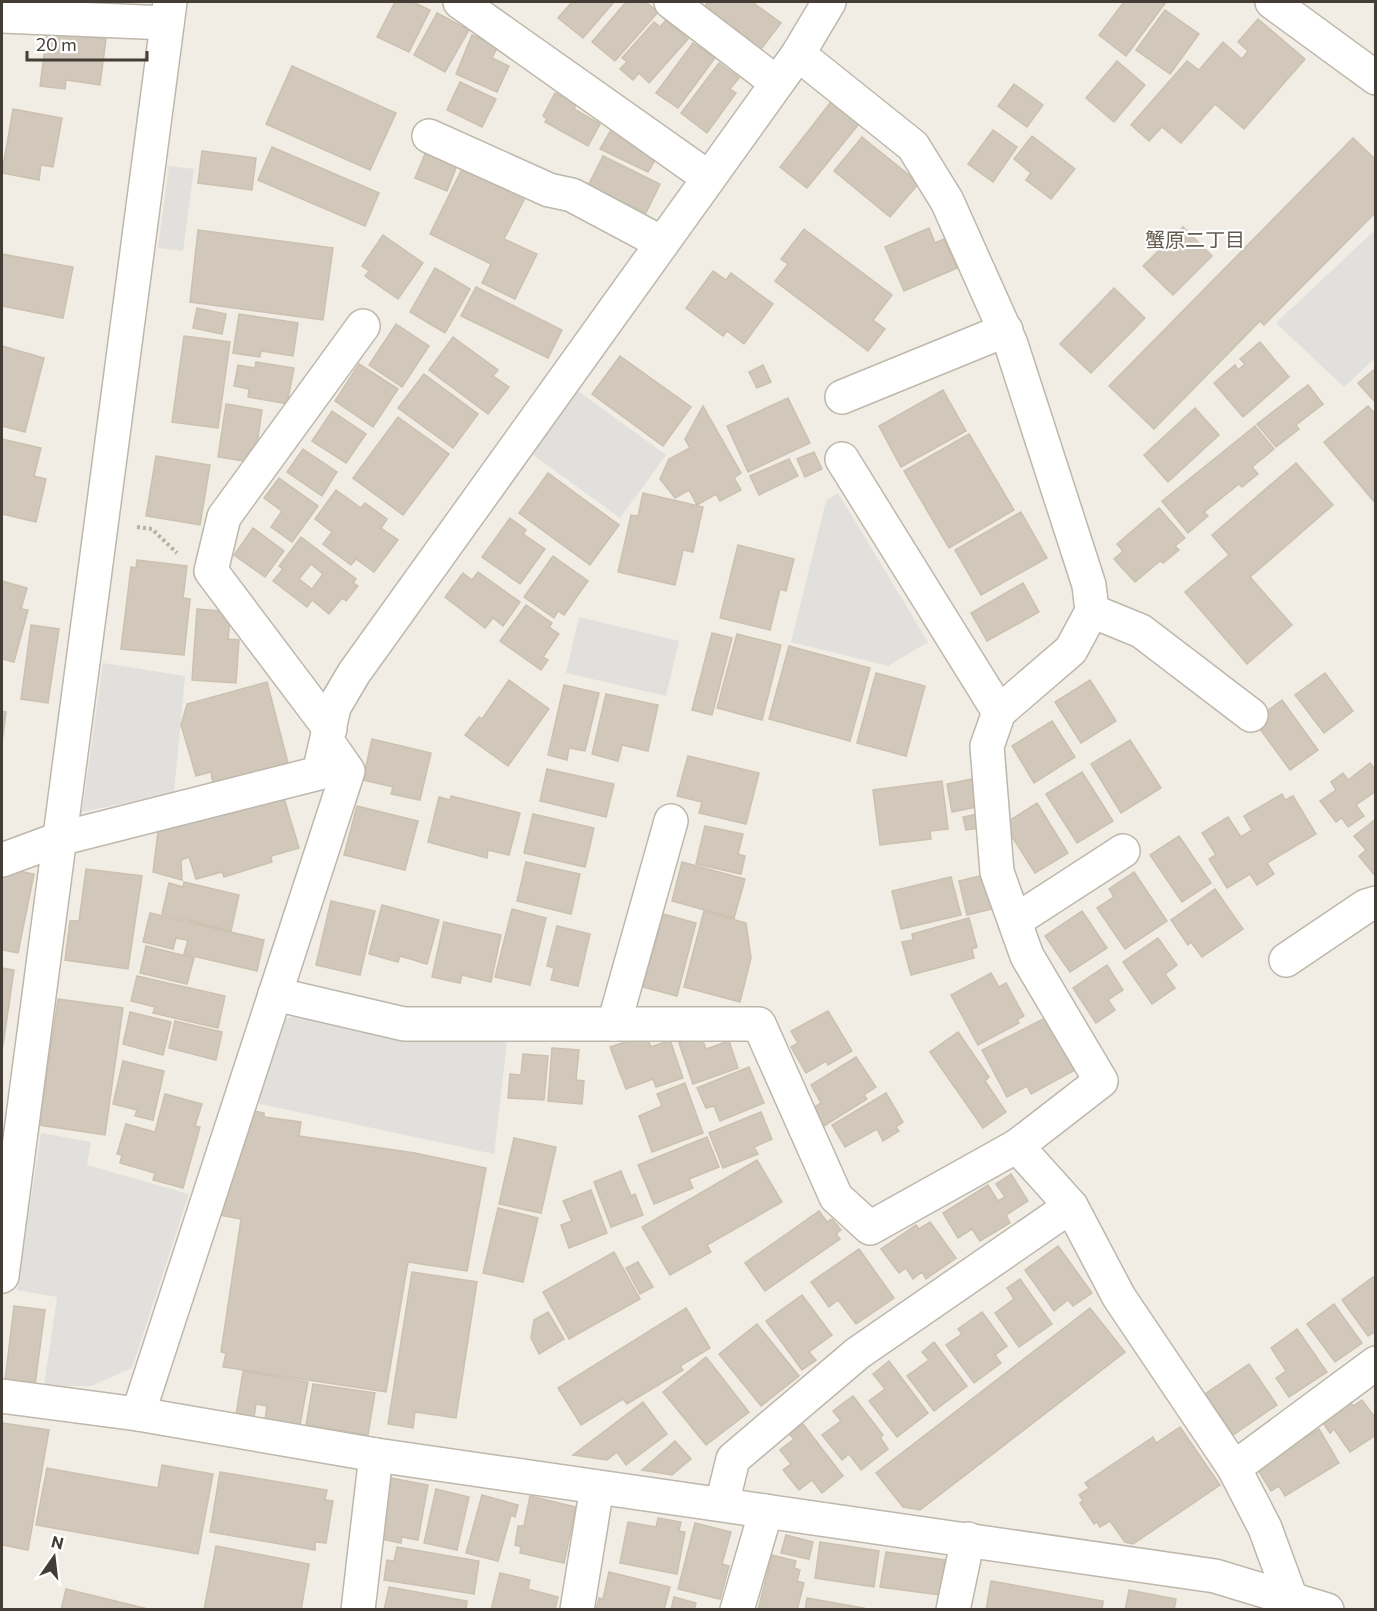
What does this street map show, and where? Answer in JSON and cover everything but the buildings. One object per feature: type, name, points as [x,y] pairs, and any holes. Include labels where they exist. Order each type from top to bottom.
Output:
[{"type":"street","points":[[460,2],[709,178]]},
{"type":"street","points":[[671,2],[777,82]]},
{"type":"street","points":[[2,860],[59,839],[319,773],[334,707],[354,673],[798,54],[829,2]]},
{"type":"street","points":[[1272,2],[1376,78]]},
{"type":"street","points":[[2,15],[168,12],[59,839],[14,1091],[2,1276]]},
{"type":"street","points":[[275,994],[404,1024],[759,1024],[836,1197],[870,1228],[1017,1146],[1101,1081],[1027,956],[997,872],[987,746],[999,712],[1071,650],[1092,611],[1089,585],[1005,330],[947,201],[913,146],[798,54]]},
{"type":"street","points":[[429,136],[549,190],[572,195],[662,243]]},
{"type":"street","points":[[138,1414],[348,771],[328,735],[211,571],[224,517],[363,326]]},
{"type":"street","points":[[842,397],[1005,330]]},
{"type":"street","points":[[842,459],[999,712]]},
{"type":"street","points":[[1092,611],[1141,631],[1251,715]]},
{"type":"street","points":[[614,1024],[671,821]]},
{"type":"street","points":[[1015,921],[1123,851]]},
{"type":"street","points":[[1286,960],[1366,906],[1376,903]]},
{"type":"street","points":[[1017,1146],[1071,1206],[1119,1297],[1234,1468],[1265,1528],[1291,1604]]},
{"type":"street","points":[[722,1504],[733,1459],[858,1353],[1071,1206]]},
{"type":"street","points":[[1234,1468],[1376,1363]]},
{"type":"street","points":[[2,1396],[138,1414],[376,1455],[1215,1576],[1291,1604],[1327,1610]]},
{"type":"street","points":[[358,1610],[376,1455]]},
{"type":"street","points":[[577,1610],[597,1486]]},
{"type":"street","points":[[737,1610],[766,1511]]},
{"type":"street","points":[[952,1610],[968,1539]]},
{"type":"path","points":[[101,521],[152,529],[199,573],[211,571]]},
{"type":"shaded area","points":[[169,166],[194,169],[183,251],[158,248]]},
{"type":"shaded area","points":[[1375,230],[1375,358],[1344,387],[1276,323]]},
{"type":"shaded area","points":[[578,391],[666,455],[620,518],[532,454]]},
{"type":"shaded area","points":[[838,493],[928,642],[888,666],[791,642],[826,501]]},
{"type":"shaded area","points":[[579,617],[679,641],[666,696],[566,673]]},
{"type":"shaded area","points":[[103,663],[185,676],[174,793],[82,812]]},
{"type":"shaded area","points":[[299,1013],[508,1034],[494,1154],[256,1103],[281,1022]]},
{"type":"shaded area","points":[[41,1133],[91,1142],[87,1165],[189,1194],[132,1368],[91,1386],[44,1386],[57,1297],[17,1290]]},
{"type":"district","name":"蟹原二丁目","points":[[1195,240]]}]
